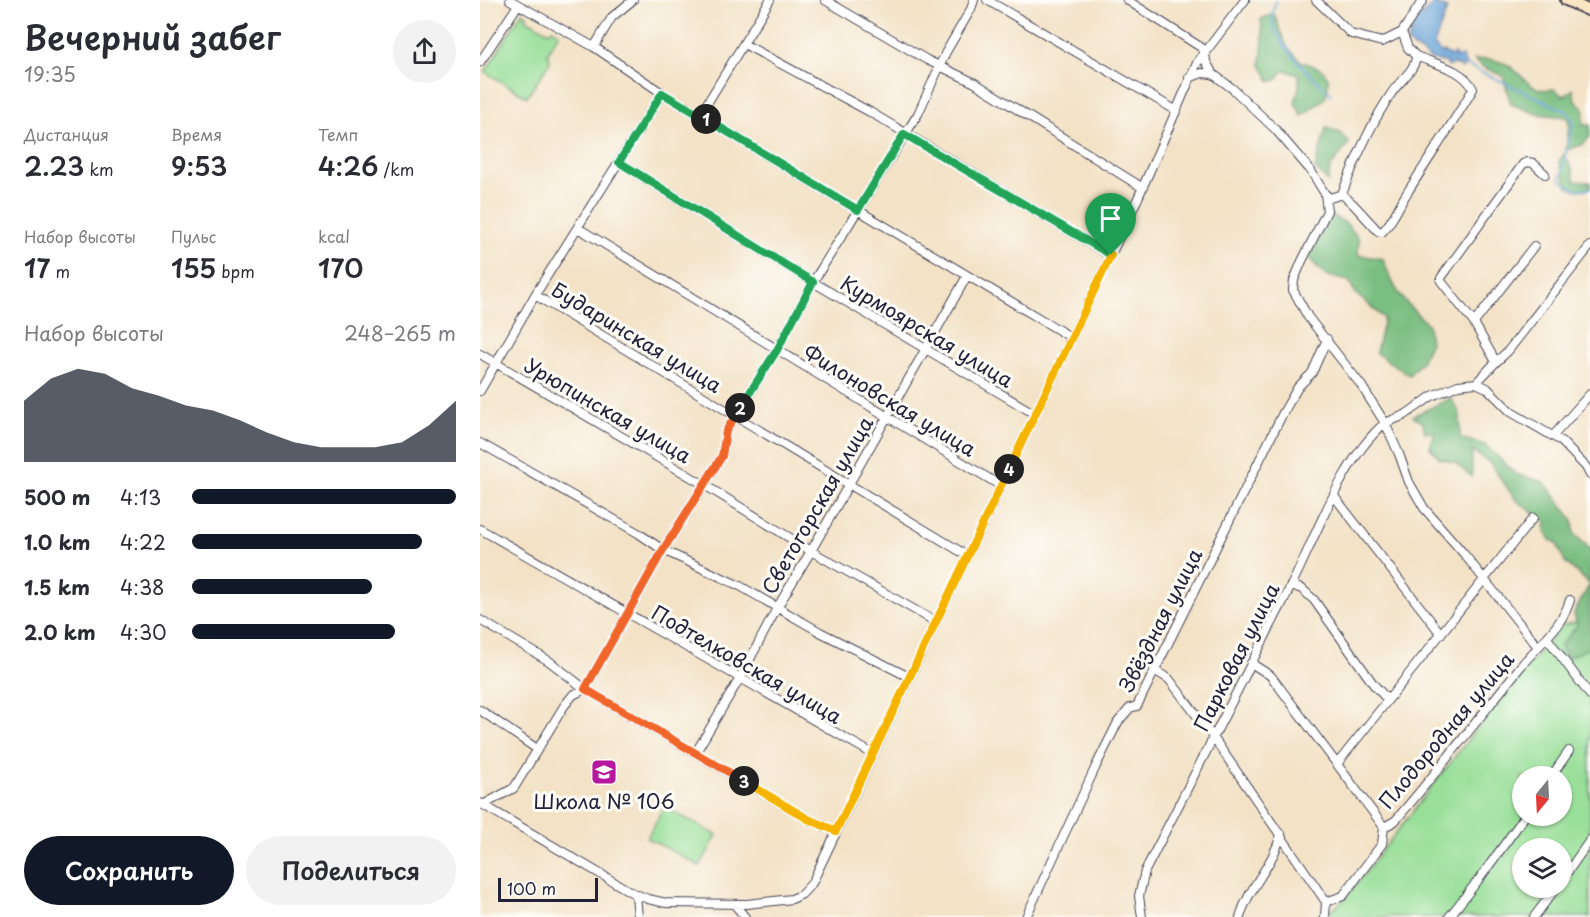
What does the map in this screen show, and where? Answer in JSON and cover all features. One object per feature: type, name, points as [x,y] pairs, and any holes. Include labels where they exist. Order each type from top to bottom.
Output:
[{"type":"main road","points":[[1566,0],[1590,11]]},
{"type":"street","points":[[510,0],[594,47],[662,93],[1072,338]]},
{"type":"street","points":[[594,47],[612,17],[633,0]]},
{"type":"street","points":[[700,116],[770,0]]},
{"type":"street","points":[[825,0],[975,83],[1143,188]]},
{"type":"street","points":[[481,804],[514,788],[573,695],[585,689],[663,550],[722,456],[726,431],[777,350],[813,282],[918,114],[948,47],[974,0]]},
{"type":"street","points":[[987,0],[1177,111]]},
{"type":"street","points":[[1127,0],[1193,40],[1205,52],[1206,62],[1213,74],[1233,89],[1275,129],[1311,171],[1325,194],[1330,198],[1342,195]]},
{"type":"street","points":[[481,804],[636,895],[648,899],[666,903],[734,904],[781,902],[802,894],[812,883],[1072,338],[1143,188],[1189,78],[1197,63],[1245,0]]},
{"type":"street","points":[[1316,0],[1345,30],[1359,37],[1382,42],[1402,32],[1423,0]]},
{"type":"street","points":[[480,62],[518,5]]},
{"type":"street","points":[[1342,195],[1365,216],[1373,228],[1382,232],[1387,228],[1473,89],[1461,74],[1416,56],[1408,48],[1402,32]]},
{"type":"street","points":[[744,44],[870,112],[1111,255]]},
{"type":"street","points":[[1342,195],[1352,166],[1371,128],[1391,92],[1416,63],[1416,56]]},
{"type":"street","points":[[1189,78],[1202,73],[1213,74]]},
{"type":"street","points":[[480,391],[535,295],[662,93]]},
{"type":"street","name":"Курмоярская улица","points":[[619,162],[813,282],[1035,414]]},
{"type":"street","points":[[1496,362],[1474,323],[1441,278],[1523,164],[1533,163],[1545,174]]},
{"type":"street","points":[[1325,194],[1327,210],[1302,261],[1294,280],[1293,290],[1308,317],[1361,385],[1385,423],[1409,482],[1424,508],[1538,647]]},
{"type":"street","name":"Филоновская улица","points":[[578,228],[1001,486]]},
{"type":"street","points":[[1474,323],[1534,246]]},
{"type":"street","points":[[1476,383],[1508,351],[1590,246]]},
{"type":"street","name":"Светогорская улица","points":[[696,752],[967,276]]},
{"type":"street","name":"Бударинская улица","points":[[535,295],[968,556]]},
{"type":"street","name":"Звёздная улица","points":[[1026,917],[1118,722],[1130,708],[1137,706],[1283,413],[1298,387],[1312,373],[1327,339]]},
{"type":"street","name":"Урюпинская улица","points":[[480,354],[936,622]]},
{"type":"street","points":[[1385,423],[1405,415],[1432,396],[1458,385],[1476,383],[1487,388],[1511,412],[1561,441],[1586,467],[1590,475]]},
{"type":"street","points":[[1553,436],[1590,394]]},
{"type":"street","name":"Парковая улица","points":[[1142,917],[1139,896],[1145,871],[1292,585],[1334,496],[1357,455],[1374,432],[1385,423]]},
{"type":"street","points":[[480,443],[638,533],[663,550],[740,586],[777,608],[909,677]]},
{"type":"street","points":[[1334,496],[1441,634]]},
{"type":"street","points":[[1336,764],[1533,518]]},
{"type":"street","name":"Подтелковская улица","points":[[480,530],[873,754]]},
{"type":"street","points":[[1292,585],[1302,589],[1314,600],[1374,684],[1388,699]]},
{"type":"street","name":"Плодородная улица","points":[[1326,902],[1343,896],[1383,844],[1384,826],[1395,821],[1453,753],[1523,664],[1562,620],[1570,600]]},
{"type":"street","points":[[480,620],[549,661],[585,689],[808,819],[836,831]]},
{"type":"street","points":[[1547,638],[1590,695]]},
{"type":"street","points":[[1251,663],[1271,676],[1384,826]]},
{"type":"street","points":[[1154,670],[1168,679],[1213,737],[1281,834],[1326,902],[1325,917]]},
{"type":"street","points":[[480,710],[537,749]]},
{"type":"street","points":[[1559,766],[1569,751]]},
{"type":"street","points":[[1449,917],[1518,826]]},
{"type":"street","points":[[1240,917],[1249,892],[1277,850],[1281,834]]},
{"type":"street","points":[[1572,866],[1590,840]]},
{"type":"street","points":[[636,895],[638,917]]},
{"type":"street","points":[[1534,917],[1548,898]]},
{"type":"street","points":[[734,904],[745,917]]},
{"type":"green space","points":[[522,12],[527,15],[526,19],[549,32],[552,29],[559,33],[547,54],[550,62],[527,97],[485,72]]},
{"type":"green space","points":[[1274,14],[1287,47],[1302,62],[1322,69],[1328,78],[1325,98],[1302,116],[1295,103],[1299,75],[1284,70],[1275,81],[1270,81],[1261,65],[1263,36],[1261,19]]},
{"type":"green space","points":[[1487,59],[1506,64],[1538,89],[1554,89],[1564,96],[1573,89],[1575,101],[1584,108],[1583,125],[1590,125],[1590,137],[1582,145],[1566,150],[1569,124],[1567,117],[1537,114],[1511,104],[1503,76],[1474,60]]},
{"type":"green space","points":[[1326,128],[1340,133],[1349,143],[1330,168],[1328,182],[1315,168]]},
{"type":"green space","points":[[1564,154],[1575,181],[1590,182],[1590,189],[1577,190],[1568,187],[1559,161]]},
{"type":"green space","points":[[1331,215],[1347,224],[1359,239],[1358,255],[1383,259],[1400,295],[1428,324],[1430,344],[1421,362],[1409,375],[1376,353],[1384,318],[1356,294],[1349,281],[1325,275],[1309,258]]},
{"type":"green space","points":[[1451,398],[1460,414],[1460,438],[1485,445],[1516,474],[1544,482],[1573,520],[1574,534],[1590,549],[1590,584],[1565,562],[1556,542],[1550,540],[1545,531],[1546,522],[1516,500],[1489,462],[1472,451],[1472,477],[1454,462],[1439,458],[1430,447],[1435,432],[1425,433],[1423,423],[1413,416]]},
{"type":"green space","points":[[1590,584],[1590,648],[1568,657],[1560,646],[1577,626],[1574,613]]},
{"type":"green space","points":[[1590,620],[1590,917],[1331,917],[1329,912],[1344,900],[1505,692],[1563,625]]},
{"type":"green space","points":[[664,807],[717,835],[700,866],[647,838]]},
{"type":"water","points":[[1435,3],[1447,9],[1434,45],[1441,53],[1444,52],[1451,56],[1455,54],[1456,58],[1462,56],[1466,65],[1462,68],[1454,64],[1448,67],[1446,62],[1434,61],[1413,48],[1407,41],[1416,21]]},
{"type":"waterway","points":[[1276,0],[1272,19],[1280,38],[1296,59],[1331,94]]},
{"type":"waterway","points":[[1466,65],[1568,112],[1573,122],[1560,180],[1575,189],[1590,189]]},
{"type":"place","name":"Школа № 106","points":[[604,772]]},
{"type":"route","points":[[662,93],[858,210],[904,134],[1111,255],[836,831],[808,819],[585,689],[663,550],[722,456],[726,431],[777,350],[813,282],[619,162],[662,93]]}]
